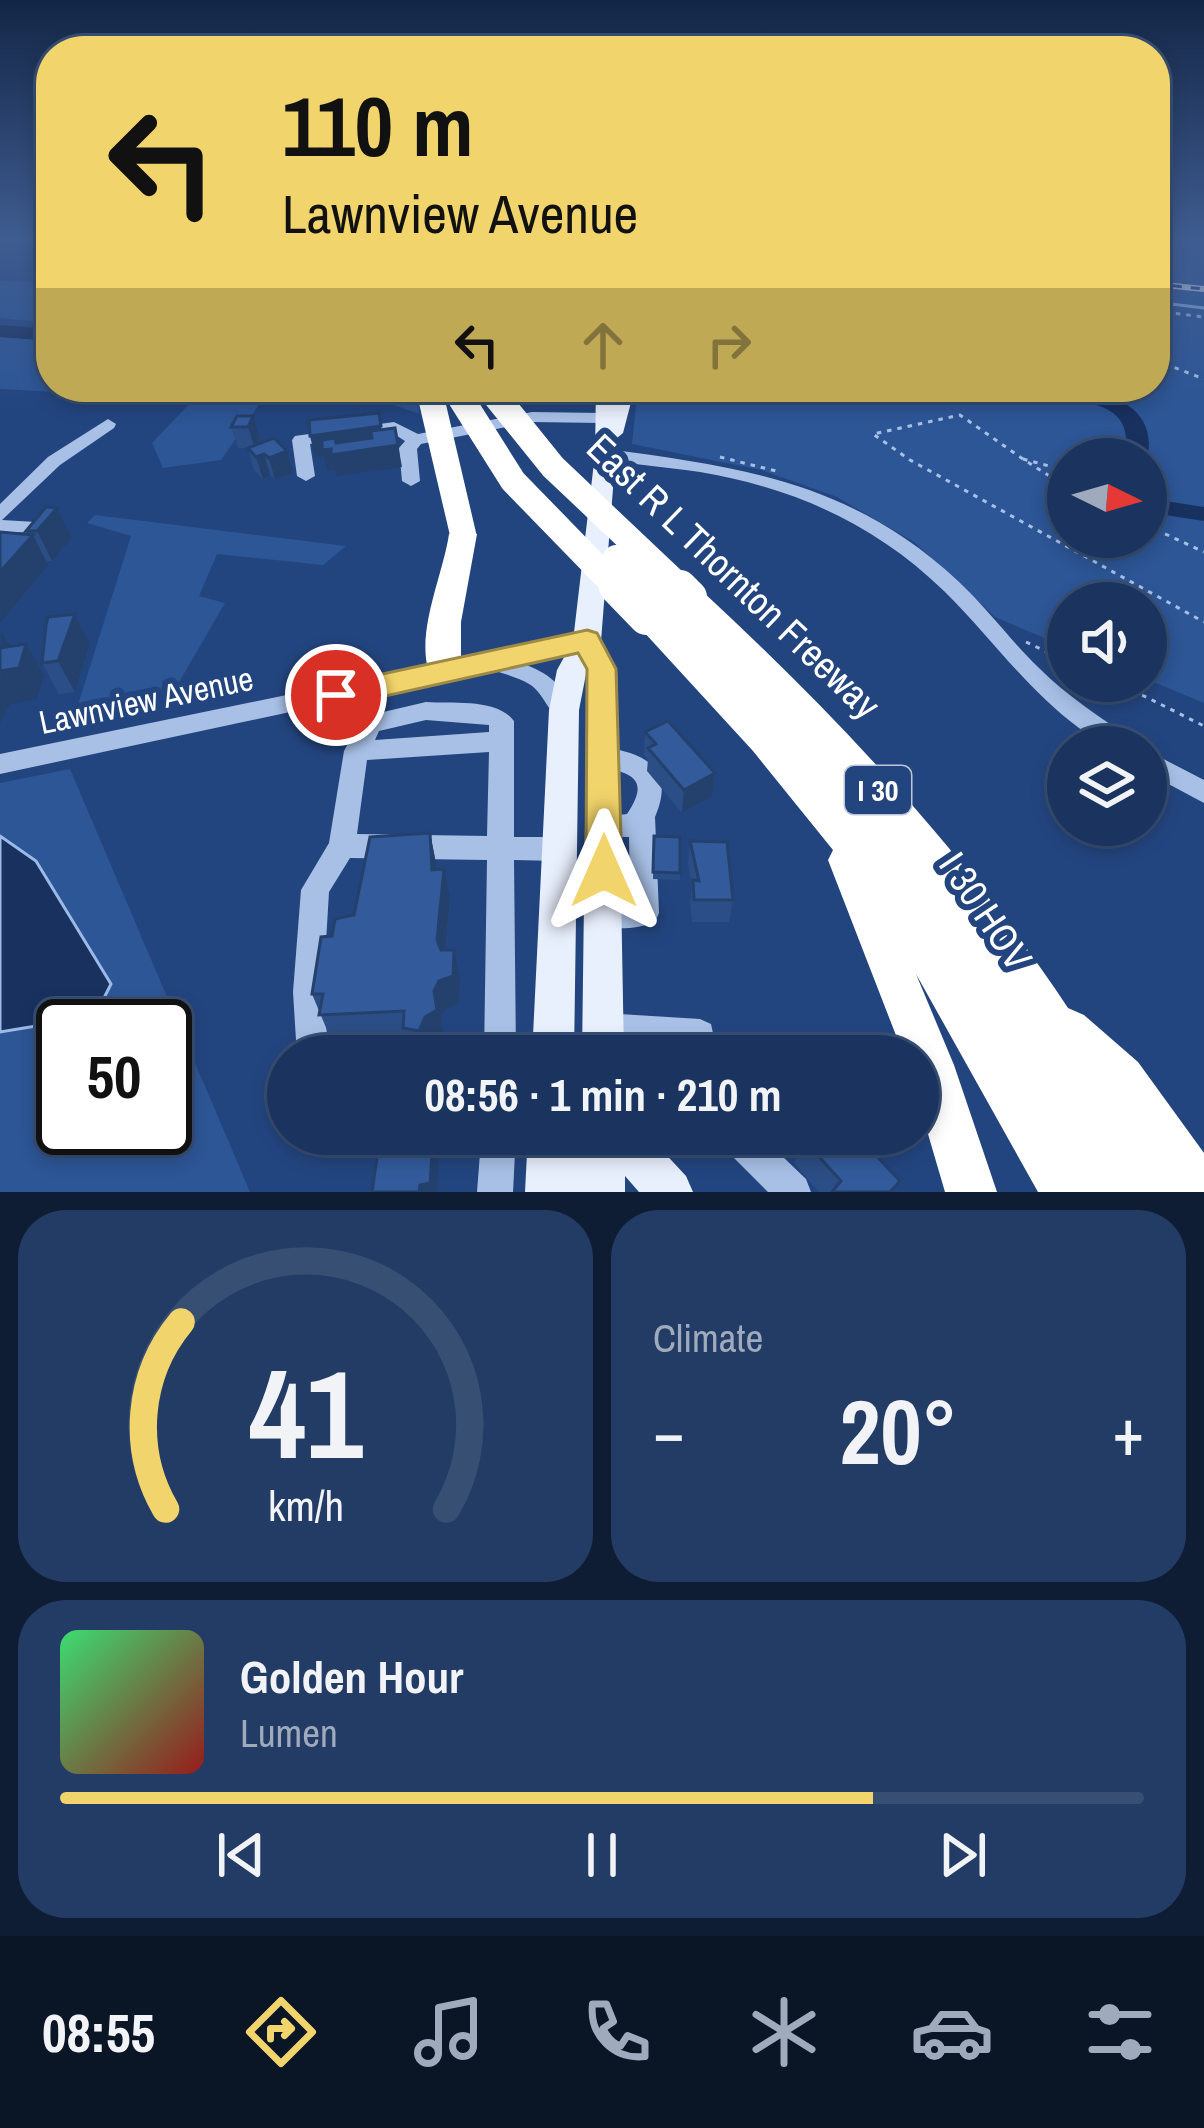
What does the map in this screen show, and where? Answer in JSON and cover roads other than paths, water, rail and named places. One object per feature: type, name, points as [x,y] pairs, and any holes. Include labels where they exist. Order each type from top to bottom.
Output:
[{"type":"highway","points":[[431,402],[458,486],[463,534],[455,590],[432,676]]},
{"type":"highway","name":"East R L Thornton Freeway","points":[[463,402],[513,481],[827,731],[914,831],[1040,1006],[1153,1192]]},
{"type":"highway","name":"I 30 HOV","points":[[477,402],[531,474],[806,749],[907,873],[986,990],[1107,1192]]},
{"type":"highway","name":"East R L Thornton Freeway","points":[[501,402],[832,820],[961,1006],[1066,1192]]},
{"type":"highway","points":[[832,820],[931,1065],[971,1192]]},
{"type":"highway","points":[[1040,1006],[1121,1078],[1201,1192]]},
{"type":"main road","points":[[605,454],[602,418],[609,402]]},
{"type":"main road","points":[[554,1035],[565,710],[572,670],[587,640],[613,402]]},
{"type":"main road","points":[[587,640],[602,669],[603,1035]]},
{"type":"main road","points":[[556,1155],[591,1192]]},
{"type":"main road","points":[[602,1155],[602,1192]]},
{"type":"main road","points":[[636,1155],[670,1192]]},
{"type":"street","points":[[410,482],[408,448],[415,440],[532,417],[602,418]]},
{"type":"street","points":[[0,515],[54,460],[108,424]]},
{"type":"street","points":[[305,476],[301,440],[394,428],[415,440]]},
{"type":"street","points":[[605,454],[742,472],[804,492],[867,522],[951,586],[1045,687],[1098,726]]},
{"type":"street","points":[[0,526],[59,529]]},
{"type":"street","name":"Lawnview Avenue","points":[[0,764],[587,640]]},
{"type":"street","points":[[498,662],[541,679],[565,710]]},
{"type":"street","points":[[426,711],[432,676]]},
{"type":"street","points":[[311,1035],[308,992],[315,890],[342,846],[356,751],[371,724],[426,711],[494,716],[502,721],[500,1035]]},
{"type":"street","points":[[356,751],[501,741]]},
{"type":"street","points":[[603,757],[634,764],[644,775],[650,794],[642,818],[645,914],[604,915]]},
{"type":"street","points":[[1167,772],[1204,792]]},
{"type":"street","points":[[604,826],[634,825],[642,818]]},
{"type":"street","points":[[342,846],[560,849]]},
{"type":"street","points":[[495,1192],[498,1155]]},
{"type":"street","points":[[755,1155],[793,1192]]},
{"type":"waterway","points":[[1170,304],[1204,308]]},
{"type":"waterway","points":[[0,331],[36,334]]},
{"type":"waterway","points":[[1111,402],[1130,417],[1138,438]]},
{"type":"waterway","points":[[1167,509],[1204,514]]}]
